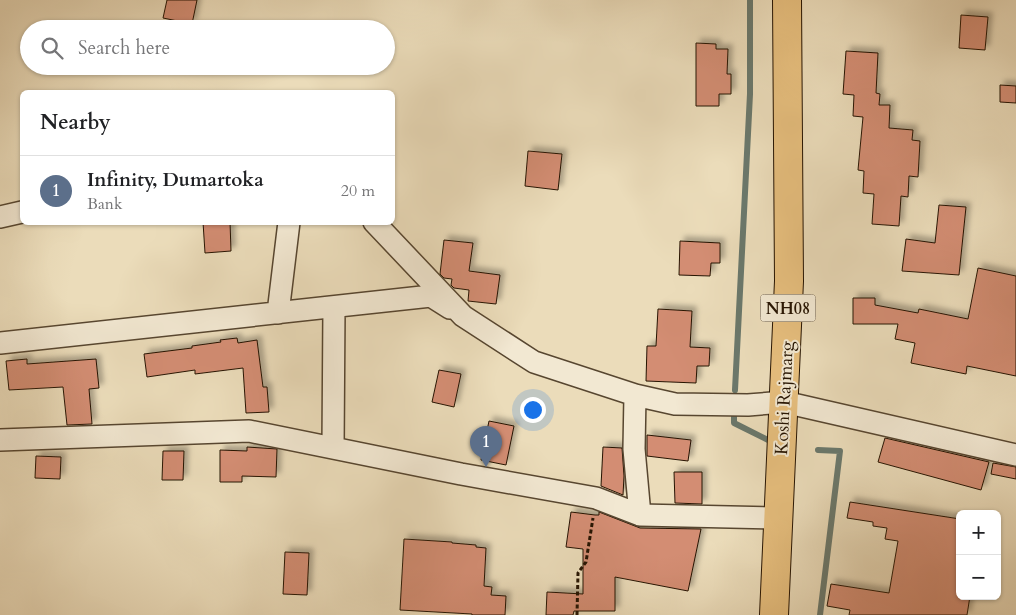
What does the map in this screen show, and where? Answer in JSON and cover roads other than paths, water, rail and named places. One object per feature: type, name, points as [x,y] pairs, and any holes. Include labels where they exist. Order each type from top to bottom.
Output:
[{"type":"main road","name":"Koshi Rajmarg","points":[[774,615],[789,281],[787,0]]},
{"type":"street","points":[[0,217],[20,212]]},
{"type":"street","points":[[278,313],[290,225]]},
{"type":"street","points":[[377,225],[462,316]]},
{"type":"street","points":[[0,343],[431,296],[534,362],[635,395],[675,404],[748,405],[784,402],[1016,455]]},
{"type":"street","points":[[333,448],[334,307]]},
{"type":"street","points":[[635,395],[634,449],[640,515]]},
{"type":"street","points":[[0,440],[250,431],[461,474],[596,498],[640,515],[778,518]]},
{"type":"waterway","points":[[735,390],[750,94],[750,0]]},
{"type":"waterway","points":[[734,413],[734,423],[772,442]]},
{"type":"waterway","points":[[818,450],[840,451],[820,615]]},
{"type":"place","name":"Infinity, Dumartoka","points":[[486,467]]}]
